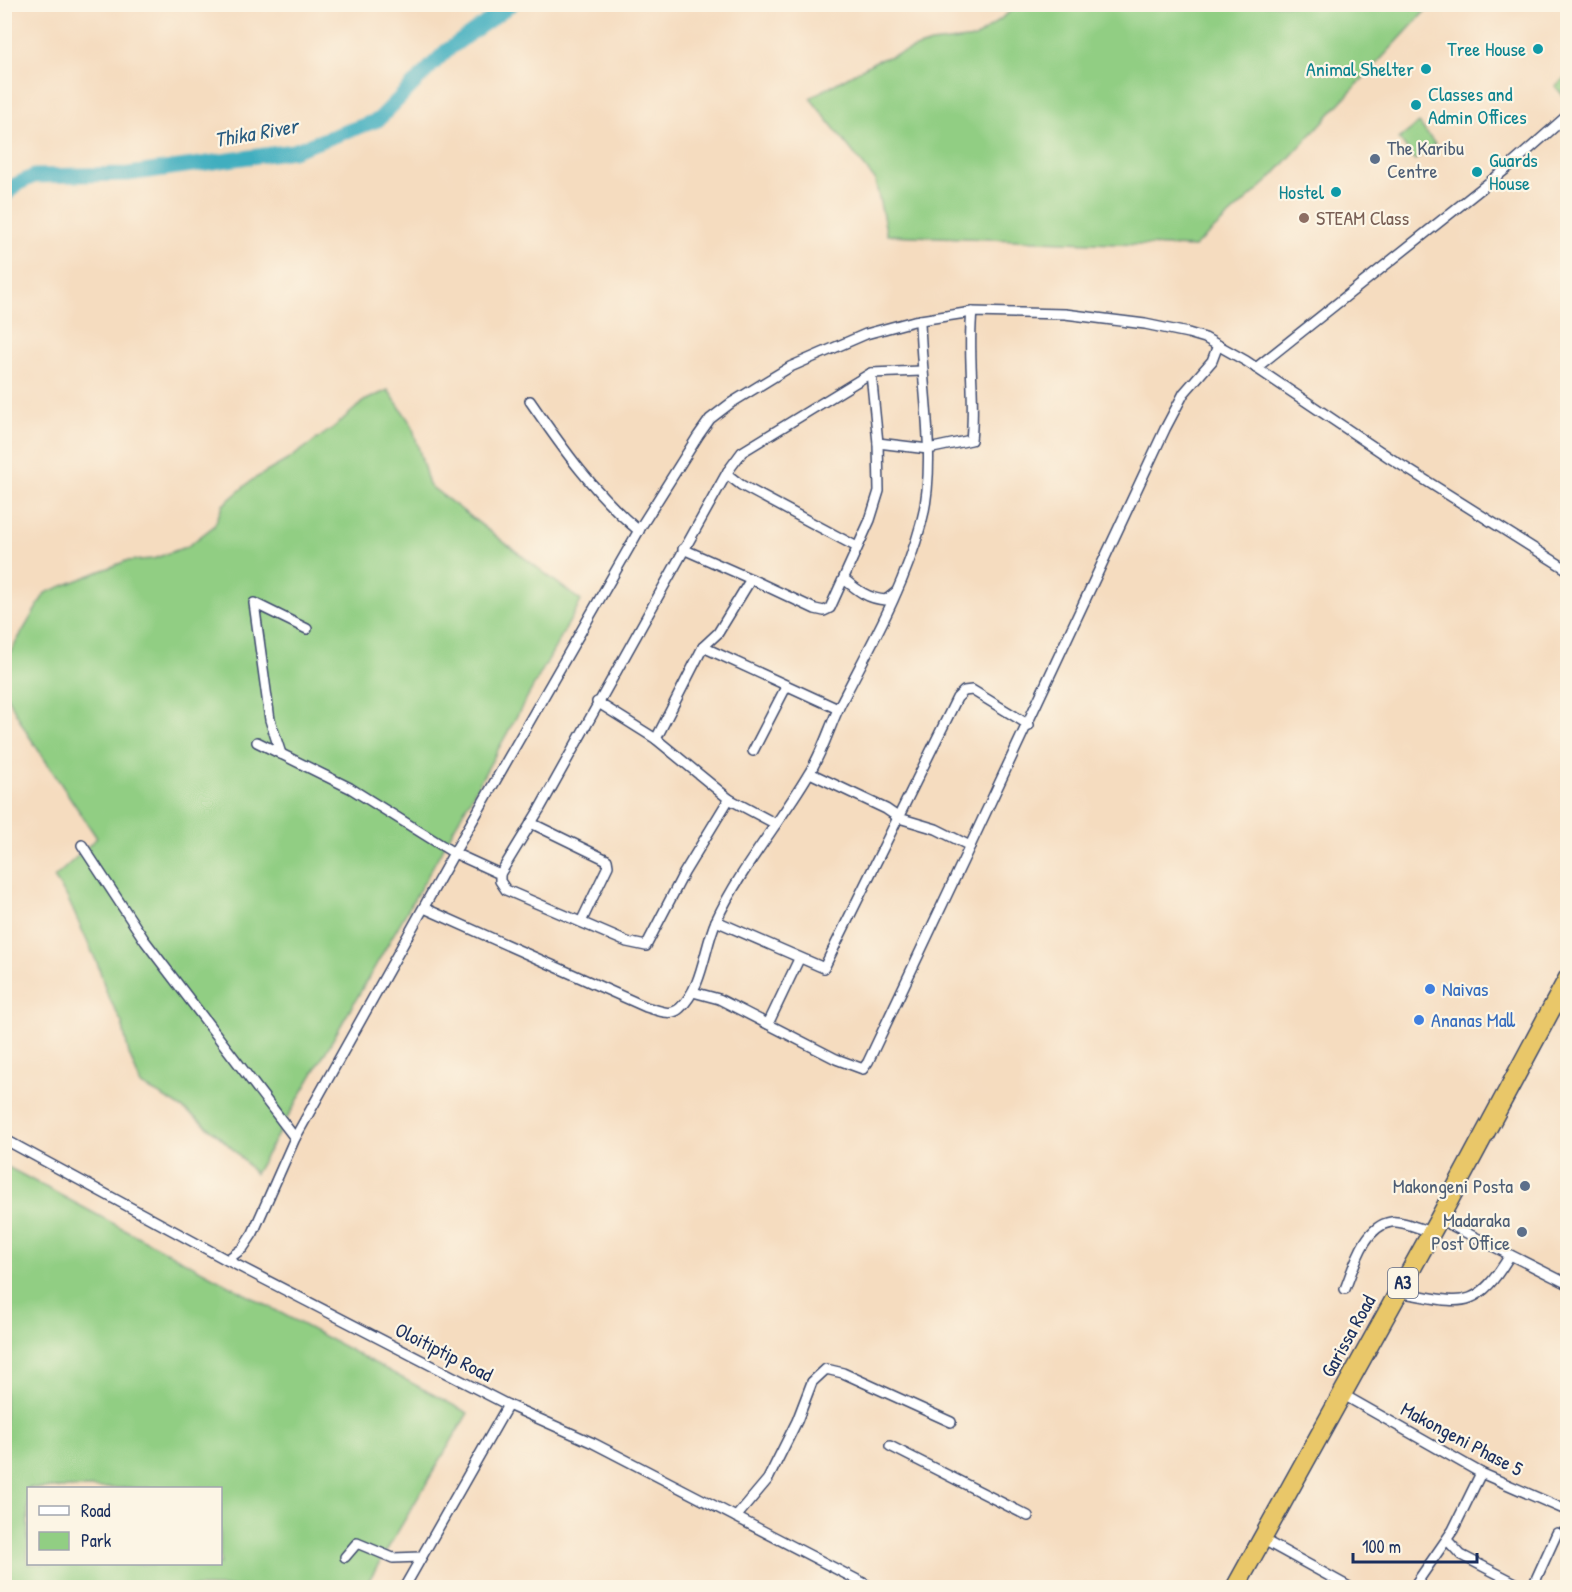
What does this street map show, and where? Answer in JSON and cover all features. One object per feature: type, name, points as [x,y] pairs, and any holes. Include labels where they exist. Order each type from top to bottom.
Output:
[{"type":"highway","name":"Garissa Road","points":[[1235,1587],[1435,1226],[1568,978]]},
{"type":"street","points":[[1256,368],[1511,165],[1568,115]]},
{"type":"street","points":[[227,1260],[243,1248],[253,1233],[295,1138],[454,853],[639,531],[710,419],[731,403],[790,368],[866,334],[920,320],[972,312],[1065,314],[1145,324],[1188,333],[1218,345],[1256,368],[1568,570]]},
{"type":"street","points":[[879,443],[928,449],[971,440],[974,412],[970,348],[972,312]]},
{"type":"street","points":[[424,908],[663,1012],[678,1010],[693,992],[716,921],[810,773],[838,709],[898,590],[921,523],[927,484],[928,449],[921,371],[920,320]]},
{"type":"street","points":[[693,992],[708,994],[836,1059],[863,1069],[1029,725],[1166,429],[1184,393],[1212,361],[1218,345]]},
{"type":"street","points":[[729,799],[684,873],[646,946],[627,942],[506,890],[500,881],[500,874],[531,823],[683,549],[728,471],[742,452],[871,373],[921,371]]},
{"type":"street","points":[[683,549],[815,609],[824,611],[830,608],[870,520],[879,491],[879,443],[871,373]]},
{"type":"street","points":[[530,401],[580,472],[604,500],[639,531]]},
{"type":"street","points":[[728,471],[728,475],[741,485],[857,547]]},
{"type":"street","points":[[656,739],[703,647],[718,633],[751,579]]},
{"type":"street","points":[[844,579],[866,596],[877,599],[888,599],[898,590]]},
{"type":"street","points":[[281,754],[270,720],[254,603],[308,629]]},
{"type":"street","points":[[703,647],[838,709]]},
{"type":"street","points":[[753,751],[786,687]]},
{"type":"street","points":[[716,921],[799,959],[809,959],[824,968],[957,698],[964,691],[972,690],[1029,725]]},
{"type":"street","points":[[597,702],[656,739],[729,799],[776,824]]},
{"type":"street","points":[[257,742],[350,788],[454,853],[500,874]]},
{"type":"street","points":[[810,773],[899,818],[936,829],[970,846]]},
{"type":"street","points":[[531,823],[607,860],[608,866],[581,922]]},
{"type":"street","points":[[82,844],[145,941],[295,1138]]},
{"type":"street","points":[[768,1024],[799,959]]},
{"type":"street","name":"Oloitiptip Road","points":[[4,1139],[227,1260],[508,1405],[593,1443],[873,1587]]},
{"type":"street","points":[[1345,1289],[1360,1251],[1375,1229],[1392,1221],[1435,1226],[1510,1255],[1568,1284]]},
{"type":"street","points":[[1398,1292],[1461,1302],[1473,1299],[1496,1278],[1510,1255]]},
{"type":"street","points":[[736,1516],[768,1479],[797,1421],[812,1382],[826,1369],[843,1373],[951,1422]]},
{"type":"street","name":"Makongeni Phase 5","points":[[1342,1394],[1481,1473],[1568,1511]]},
{"type":"street","points":[[404,1587],[508,1405]]},
{"type":"street","points":[[890,1446],[1028,1516]]},
{"type":"street","points":[[1413,1587],[1447,1540],[1481,1473]]},
{"type":"street","points":[[1532,1587],[1557,1533]]},
{"type":"street","points":[[1262,1539],[1351,1587]]},
{"type":"street","points":[[1447,1540],[1461,1555],[1520,1587]]},
{"type":"street","points":[[345,1557],[357,1543],[393,1558],[421,1557]]},
{"type":"green space","points":[[1019,5],[1431,5],[1268,181],[1194,247],[887,235],[875,180],[810,98],[876,61],[931,43],[975,38]]},
{"type":"green space","points":[[1567,76],[1567,97],[1566,99],[1555,86]]},
{"type":"green space","points":[[1419,123],[1435,144],[1415,160],[1399,139]]},
{"type":"green space","points":[[388,390],[412,425],[429,485],[581,601],[428,875],[255,1174],[231,1147],[203,1123],[173,1102],[141,1085],[129,1054],[122,1023],[107,994],[98,965],[67,897],[54,878],[97,838],[27,733],[5,693],[4,663],[45,593],[126,561],[153,559],[188,546],[214,526],[223,505],[252,480],[289,459],[334,427],[364,401]]},
{"type":"green space","points":[[4,1165],[468,1413],[365,1587],[5,1587]]},
{"type":"waterway","name":"Thika River","points":[[4,197],[15,185],[34,176],[128,174],[293,151],[378,120],[446,51],[512,4]]},
{"type":"place","name":"Tree House","points":[[1538,49]]},
{"type":"place","name":"Animal Shelter","points":[[1426,69]]},
{"type":"place","name":"Classes and Admin Offices","points":[[1416,105]]},
{"type":"place","name":"The Karibu Centre","points":[[1375,159]]},
{"type":"place","name":"Guards House","points":[[1477,172]]},
{"type":"place","name":"Hostel","points":[[1336,192]]},
{"type":"place","name":"STEAM Class","points":[[1304,218]]},
{"type":"place","name":"Naivas","points":[[1430,989]]},
{"type":"place","name":"Ananas Mall","points":[[1419,1020]]},
{"type":"place","name":"Makongeni Posta","points":[[1525,1186]]},
{"type":"place","name":"Madaraka Post Office","points":[[1522,1232]]}]
